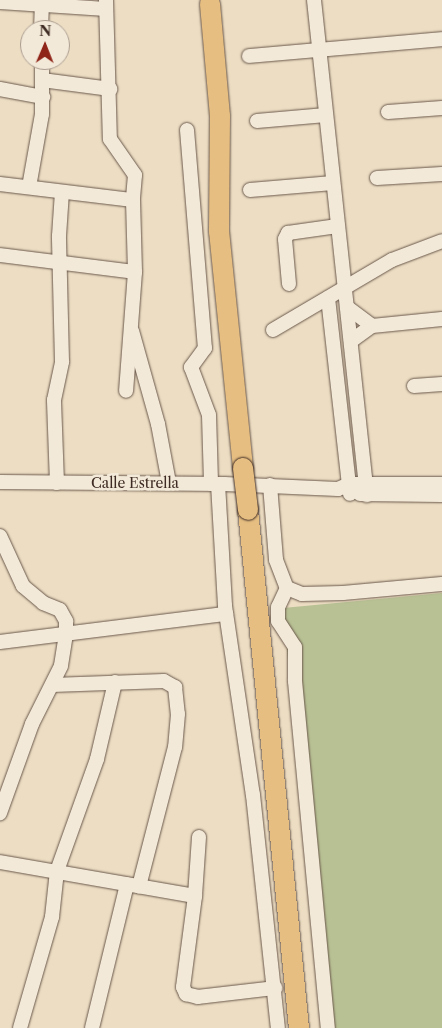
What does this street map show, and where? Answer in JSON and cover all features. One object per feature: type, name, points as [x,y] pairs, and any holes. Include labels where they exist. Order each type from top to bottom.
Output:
[{"type":"highway","points":[[210,4],[220,116],[219,231],[300,1028]]},
{"type":"street","points":[[314,0],[317,51],[326,115],[367,489]]},
{"type":"street","points":[[0,2],[106,5],[110,88],[110,139],[135,175],[133,200],[134,272],[126,391]]},
{"type":"street","points":[[41,20],[42,2]]},
{"type":"street","points":[[249,56],[442,40]]},
{"type":"street","points":[[28,187],[40,133],[43,97],[42,70]]},
{"type":"street","points":[[42,80],[110,88]]},
{"type":"street","points":[[0,89],[43,97]]},
{"type":"street","points":[[388,112],[442,108]]},
{"type":"street","points":[[257,121],[326,115]]},
{"type":"street","points":[[187,130],[205,348],[191,367],[209,416],[226,614],[253,796],[278,1028]]},
{"type":"street","points":[[377,178],[442,174]]},
{"type":"street","points":[[250,190],[333,183]]},
{"type":"street","points":[[0,184],[133,200]]},
{"type":"street","points":[[57,482],[54,400],[62,362],[62,263],[59,236],[62,192]]},
{"type":"street","points":[[289,284],[285,239],[288,233],[338,226]]},
{"type":"street","points":[[273,330],[392,260],[442,241]]},
{"type":"street","points":[[0,254],[134,272]]},
{"type":"street","points":[[328,298],[346,489]]},
{"type":"street","points":[[347,307],[372,326]]},
{"type":"street","points":[[351,341],[372,326],[442,319]]},
{"type":"street","points":[[130,322],[158,424],[169,483]]},
{"type":"street","points":[[414,386],[442,384]]},
{"type":"street","name":"Calle Estrella","points":[[0,482],[169,483],[367,489]]},
{"type":"street","points":[[367,489],[442,484]]},
{"type":"street","points":[[270,485],[276,560],[287,588],[302,594],[343,593],[442,584]]},
{"type":"street","points":[[367,489],[442,495]]},
{"type":"street","points":[[0,536],[22,586],[43,603],[60,610],[66,620],[66,634],[61,666],[32,724],[0,813]]},
{"type":"street","points":[[287,588],[278,607],[278,621],[295,646],[295,681],[328,1028]]},
{"type":"street","points":[[0,642],[226,614]]},
{"type":"street","points":[[52,685],[164,681],[175,687],[178,714],[175,748],[92,1028]]},
{"type":"street","points":[[20,1028],[52,917],[57,871],[97,759],[115,682]]},
{"type":"street","points":[[199,836],[195,896],[183,987],[186,994],[198,997],[275,988]]},
{"type":"street","points":[[0,862],[195,896]]},
{"type":"green space","points":[[442,593],[442,1028],[323,1028],[283,608]]}]
